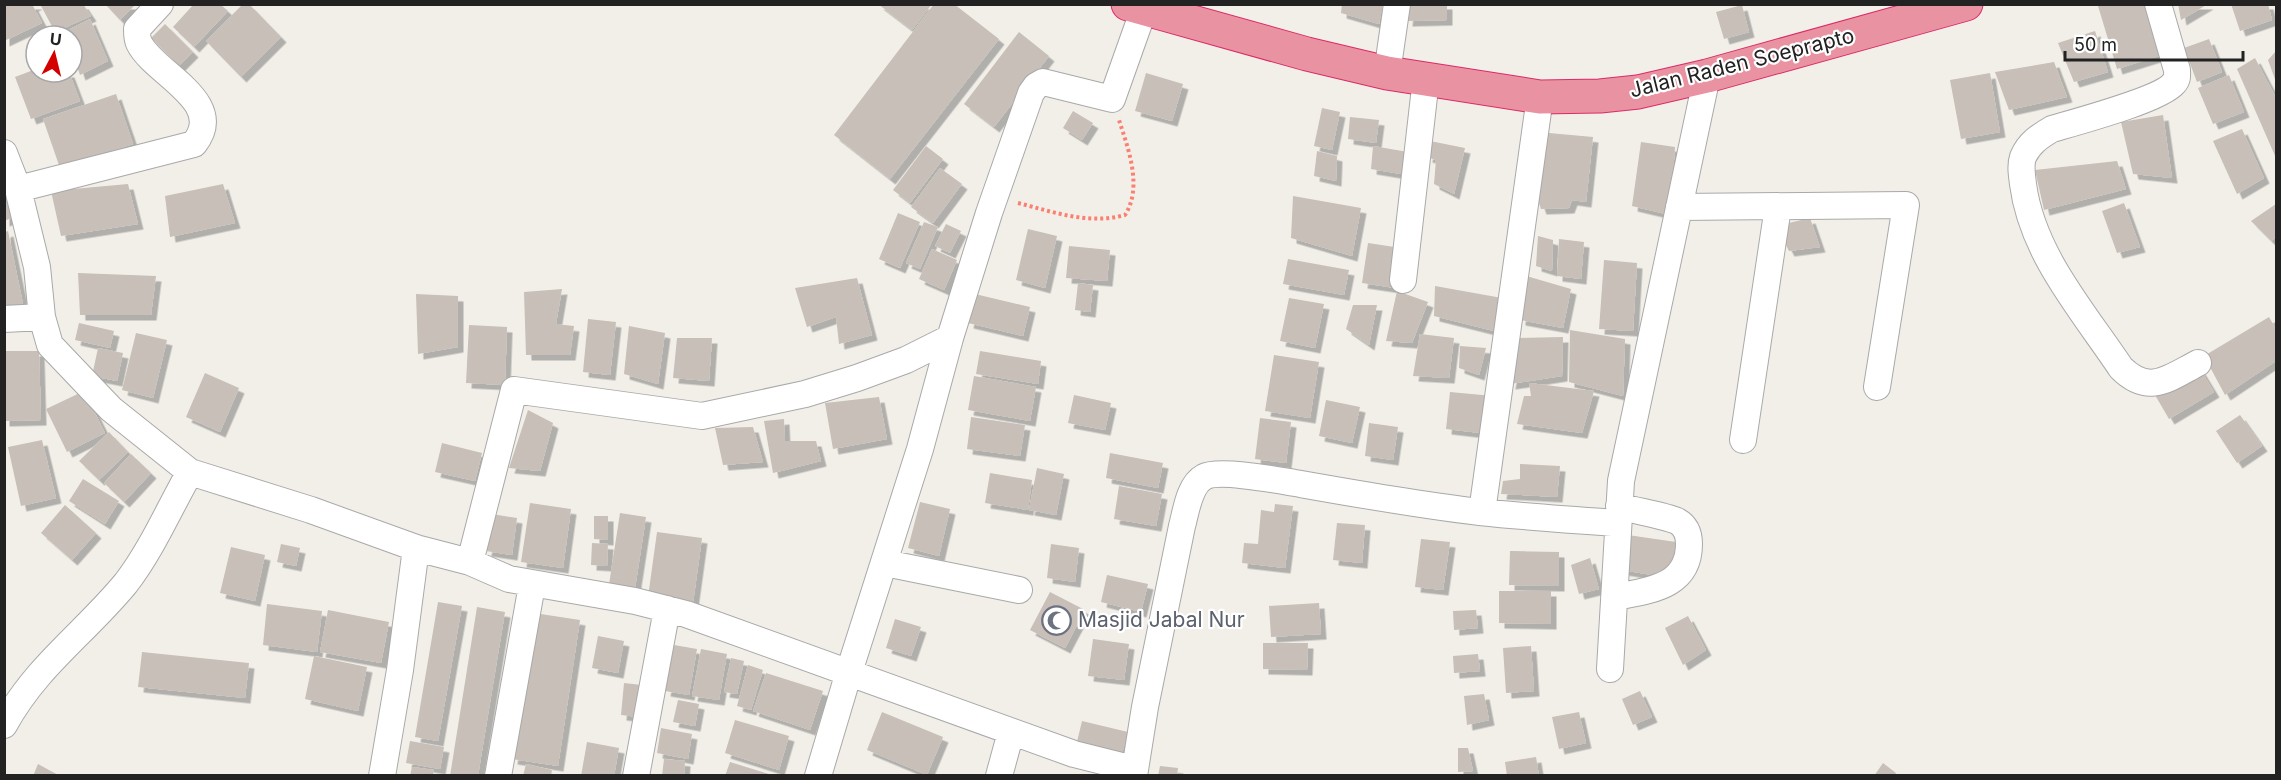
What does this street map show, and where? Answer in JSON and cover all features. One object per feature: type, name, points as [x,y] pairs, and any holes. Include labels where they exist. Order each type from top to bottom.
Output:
[{"type":"highway","name":"Jalan Raden Soeprapto","points":[[1136,7],[1307,54],[1387,73],[1540,97],[1599,96],[1638,92],[1707,76],[1966,4]]},
{"type":"street","points":[[18,189],[194,144],[201,135],[202,119],[199,105],[148,56],[138,42],[137,29],[160,4]]},
{"type":"street","points":[[1387,73],[1397,4]]},
{"type":"street","points":[[2158,4],[2177,70],[2177,78],[2173,84],[2156,96],[2052,129],[2038,137],[2028,147],[2021,165],[2029,215],[2043,249],[2051,265],[2121,368],[2135,380],[2152,383],[2169,379],[2198,363]]},
{"type":"street","points":[[818,776],[920,449],[950,338],[1031,93],[1043,82],[1112,99],[1136,7]]},
{"type":"street","points":[[1610,669],[1621,481],[1707,76]]},
{"type":"street","points":[[1403,280],[1426,78]]},
{"type":"street","points":[[1482,512],[1540,97]]},
{"type":"street","points":[[4,153],[18,189],[37,267],[42,317],[50,345],[111,409],[190,472],[311,510],[416,548],[470,562],[493,574],[532,585],[635,601],[667,609],[1074,754],[1134,772],[1182,526],[1190,498],[1204,477],[1216,475],[1266,478],[1376,498],[1482,512],[1618,515],[1676,521],[1685,528],[1689,541],[1687,562],[1682,573],[1665,584],[1616,597]]},
{"type":"street","points":[[1679,207],[1906,205],[1877,387]]},
{"type":"street","points":[[1743,440],[1778,207]]},
{"type":"street","points":[[4,319],[42,317]]},
{"type":"street","points":[[470,562],[514,390],[702,416],[805,394],[857,378],[906,360],[950,338]]},
{"type":"street","points":[[4,725],[30,684],[126,582],[144,555],[190,472]]},
{"type":"street","points":[[382,776],[400,669],[416,548]]},
{"type":"street","points":[[885,563],[1019,590]]},
{"type":"street","points":[[498,776],[532,585]]},
{"type":"street","points":[[636,776],[667,609]]},
{"type":"street","points":[[999,776],[1011,732]]},
{"type":"path","points":[[995,197],[1083,219],[1112,219],[1125,215],[1130,208],[1133,190],[1132,164],[1126,140]]},
{"type":"building","points":[[4,4],[37,4],[33,6],[42,23],[24,24],[24,32],[4,41]]},
{"type":"building","points":[[40,4],[83,4],[91,16],[73,24],[51,24]]},
{"type":"building","points":[[105,4],[136,4],[120,20]]},
{"type":"building","points":[[194,4],[220,4],[228,11],[194,47],[173,27]]},
{"type":"building","points":[[243,4],[249,4],[281,37],[241,77],[206,41]]},
{"type":"building","points":[[878,4],[932,4],[912,30]]},
{"type":"building","points":[[934,4],[954,4],[999,39],[890,179],[834,135]]},
{"type":"building","points":[[1342,4],[1383,4],[1379,24],[1341,13]]},
{"type":"building","points":[[1409,4],[1447,4],[1447,20],[1407,21]]},
{"type":"building","points":[[2102,4],[2150,4],[2165,54],[2117,69],[2098,6]]},
{"type":"building","points":[[2178,4],[2208,4],[2181,20]]},
{"type":"building","points":[[2231,4],[2268,4],[2272,20],[2240,31]]},
{"type":"building","points":[[1742,5],[1749,32],[1724,39],[1716,12]]},
{"type":"building","points":[[90,19],[108,61],[84,73],[84,24],[80,24]]},
{"type":"building","points":[[165,24],[193,52],[179,66],[151,38]]},
{"type":"building","points":[[2095,31],[2108,72],[2074,82],[2058,43]]},
{"type":"building","points":[[1019,32],[1049,56],[994,127],[964,104]]},
{"type":"building","points":[[2209,39],[2222,72],[2197,82],[2184,48]]},
{"type":"building","points":[[2276,51],[2276,82],[2268,60]]},
{"type":"building","points":[[2255,58],[2276,98],[2276,158],[2237,69]]},
{"type":"building","points":[[2054,62],[2067,97],[2009,110],[1995,72]]},
{"type":"building","points":[[1146,73],[1183,84],[1172,121],[1135,111]]},
{"type":"building","points":[[1990,73],[2000,132],[1961,139],[1950,80]]},
{"type":"building","points":[[24,74],[24,84],[74,84],[80,101],[31,119],[15,77]]},
{"type":"building","points":[[2229,75],[2244,112],[2213,124],[2198,88]]},
{"type":"building","points":[[116,94],[133,144],[60,168],[43,119]]},
{"type":"building","points":[[1322,108],[1340,112],[1332,150],[1314,146]]},
{"type":"building","points":[[1073,111],[1093,123],[1082,140],[1063,128]]},
{"type":"building","points":[[2163,115],[2172,178],[2133,174],[2121,122]]},
{"type":"building","points":[[1350,117],[1379,120],[1376,143],[1348,139]]},
{"type":"building","points":[[2242,129],[2264,178],[2237,194],[2213,141]]},
{"type":"building","points":[[1538,132],[1593,137],[1586,202],[1572,200],[1569,208],[1541,209],[1538,200]]},
{"type":"building","points":[[1430,141],[1465,148],[1454,194],[1434,184],[1436,160],[1427,157]]},
{"type":"building","points":[[1641,142],[1675,147],[1670,215],[1632,206]]},
{"type":"building","points":[[926,146],[943,159],[910,203],[893,190]]},
{"type":"building","points":[[1373,146],[1408,152],[1401,174],[1371,169]]},
{"type":"building","points":[[1317,151],[1337,156],[1336,181],[1314,176]]},
{"type":"building","points":[[2117,161],[2126,189],[2044,210],[2035,170]]},
{"type":"building","points":[[940,168],[962,184],[933,223],[911,207]]},
{"type":"building","points":[[128,184],[138,224],[61,236],[51,191]]},
{"type":"building","points":[[223,184],[235,223],[170,237],[165,196]]},
{"type":"building","points":[[11,188],[20,215],[4,221],[4,191]]},
{"type":"building","points":[[1293,196],[1361,208],[1352,256],[1291,238]]},
{"type":"building","points":[[2124,203],[2140,247],[2117,253],[2102,211]]},
{"type":"building","points":[[2276,204],[2276,237],[2271,241],[2251,221]]},
{"type":"building","points":[[898,213],[920,222],[900,268],[879,259]]},
{"type":"building","points":[[1810,218],[1820,247],[1789,251],[1776,226]]},
{"type":"building","points":[[924,222],[938,227],[920,269],[906,263]]},
{"type":"building","points":[[946,224],[961,231],[950,253],[935,246]]},
{"type":"building","points":[[1028,229],[1057,236],[1045,288],[1016,280]]},
{"type":"building","points":[[8,231],[23,304],[5,307],[5,232]]},
{"type":"building","points":[[1538,236],[1553,240],[1552,271],[1536,266]]},
{"type":"building","points":[[1559,239],[1584,242],[1581,279],[1557,276]]},
{"type":"building","points":[[1368,243],[1401,248],[1395,288],[1362,283]]},
{"type":"building","points":[[1069,246],[1110,250],[1107,281],[1066,278]]},
{"type":"building","points":[[932,249],[957,260],[944,290],[919,279]]},
{"type":"building","points":[[1288,259],[1349,270],[1344,295],[1283,284]]},
{"type":"building","points":[[1604,260],[1637,263],[1633,331],[1599,329]]},
{"type":"building","points":[[78,273],[156,276],[151,315],[80,315]]},
{"type":"building","points":[[1523,275],[1571,289],[1563,328],[1520,320]]},
{"type":"building","points":[[857,278],[872,335],[839,344],[836,317],[807,327],[795,288]]},
{"type":"building","points":[[1078,283],[1093,285],[1090,312],[1075,310]]},
{"type":"building","points":[[1435,286],[1502,298],[1494,331],[1434,316]]},
{"type":"building","points":[[562,289],[556,324],[574,326],[570,355],[526,355],[524,292]]},
{"type":"building","points":[[1397,291],[1428,302],[1412,343],[1386,341]]},
{"type":"building","points":[[416,294],[458,296],[458,347],[418,354]]},
{"type":"building","points":[[975,294],[1030,307],[1023,336],[968,323]]},
{"type":"building","points":[[1289,298],[1324,304],[1315,348],[1280,341]]},
{"type":"building","points":[[1353,305],[1377,305],[1369,345],[1346,329]]},
{"type":"building","points":[[2269,317],[2276,329],[2276,361],[2225,395],[2204,356]]},
{"type":"building","points":[[588,319],[616,322],[610,375],[583,372]]},
{"type":"building","points":[[79,323],[114,331],[110,348],[75,340]]},
{"type":"building","points":[[469,325],[507,327],[505,385],[466,383]]},
{"type":"building","points":[[629,326],[665,333],[658,384],[624,374]]},
{"type":"building","points":[[1570,330],[1625,339],[1623,396],[1569,382]]},
{"type":"building","points":[[136,333],[167,340],[153,398],[122,390]]},
{"type":"building","points":[[1420,334],[1454,338],[1449,378],[1413,376]]},
{"type":"building","points":[[1563,337],[1562,376],[1510,384],[1518,338]]},
{"type":"building","points":[[677,338],[712,338],[709,381],[673,378]]},
{"type":"building","points":[[1460,346],[1486,348],[1479,375],[1459,368]]},
{"type":"building","points":[[98,348],[123,353],[117,381],[92,376]]},
{"type":"building","points":[[4,351],[39,351],[41,420],[4,421]]},
{"type":"building","points":[[980,351],[1041,361],[1038,384],[976,374]]},
{"type":"building","points":[[1274,355],[1319,362],[1310,418],[1265,411]]},
{"type":"building","points":[[2200,369],[2214,392],[2169,419],[2155,395]]},
{"type":"building","points":[[205,373],[239,388],[220,432],[186,417]]},
{"type":"building","points":[[974,376],[1036,387],[1030,421],[968,410]]},
{"type":"building","points":[[1529,383],[1594,391],[1582,433],[1517,424],[1524,396],[1531,396]]},
{"type":"building","points":[[84,391],[105,433],[67,452],[46,409]]},
{"type":"building","points":[[1450,392],[1493,396],[1489,434],[1446,429]]},
{"type":"building","points":[[1074,395],[1111,403],[1105,430],[1068,423]]},
{"type":"building","points":[[879,397],[887,439],[833,449],[825,403]]},
{"type":"building","points":[[1326,400],[1360,407],[1352,443],[1319,436]]},
{"type":"building","points":[[528,410],[553,423],[540,471],[509,468]]},
{"type":"building","points":[[2240,415],[2262,446],[2237,463],[2216,431]]},
{"type":"building","points":[[971,417],[1025,425],[1020,456],[967,449]]},
{"type":"building","points":[[1260,418],[1291,422],[1286,463],[1255,459]]},
{"type":"building","points":[[784,419],[785,441],[816,441],[821,461],[773,473],[764,421]]},
{"type":"building","points":[[1369,423],[1398,427],[1393,460],[1365,456]]},
{"type":"building","points":[[753,427],[763,462],[723,465],[715,428]]},
{"type":"building","points":[[109,432],[128,452],[99,480],[79,461]]},
{"type":"building","points":[[42,440],[56,498],[21,506],[8,447]]},
{"type":"building","points":[[442,443],[482,453],[475,481],[435,472]]},
{"type":"building","points":[[1110,453],[1163,463],[1158,488],[1106,478]]},
{"type":"building","points":[[131,454],[151,473],[124,502],[104,483]]},
{"type":"building","points":[[1520,464],[1560,466],[1557,497],[1501,494],[1503,481],[1520,479]]},
{"type":"building","points":[[1037,468],[1064,474],[1056,515],[1029,510]]},
{"type":"building","points":[[990,473],[1032,480],[1028,510],[985,503]]},
{"type":"building","points":[[83,479],[119,501],[105,524],[69,501]]},
{"type":"building","points":[[1119,486],[1162,494],[1156,526],[1114,519]]},
{"type":"building","points":[[920,502],[950,509],[939,556],[908,548]]},
{"type":"building","points":[[530,503],[571,509],[563,568],[521,562]]},
{"type":"building","points":[[1275,504],[1293,506],[1285,568],[1242,563],[1244,543],[1258,544],[1261,510],[1274,512]]},
{"type":"building","points":[[65,505],[96,533],[72,560],[41,533]]},
{"type":"building","points":[[620,513],[646,517],[634,595],[608,591]]},
{"type":"building","points":[[492,514],[517,518],[512,555],[486,551]]},
{"type":"building","points":[[594,516],[608,516],[608,540],[594,539]]},
{"type":"building","points":[[1337,523],[1365,525],[1362,563],[1333,560]]},
{"type":"building","points":[[657,532],[702,538],[693,603],[648,597]]},
{"type":"building","points":[[1628,535],[1676,542],[1670,578],[1622,570]]},
{"type":"building","points":[[1421,539],[1450,542],[1443,590],[1415,587]]},
{"type":"building","points":[[592,543],[608,544],[607,566],[591,565]]},
{"type":"building","points":[[281,544],[300,548],[296,566],[277,562]]},
{"type":"building","points":[[1051,544],[1079,548],[1075,582],[1047,578]]},
{"type":"building","points":[[231,547],[265,555],[255,601],[220,593]]},
{"type":"building","points":[[1510,551],[1559,552],[1559,586],[1509,585]]},
{"type":"building","points":[[1590,558],[1599,589],[1579,594],[1571,565]]},
{"type":"building","points":[[1107,575],[1148,584],[1141,612],[1101,602]]},
{"type":"building","points":[[1499,591],[1551,591],[1551,624],[1499,623]]},
{"type":"building","name":"Masjid Jabal Nur","points":[[1050,592],[1085,610],[1065,648],[1030,630]]},
{"type":"building","points":[[438,602],[462,606],[438,741],[415,737]]},
{"type":"building","points":[[1319,603],[1321,634],[1271,637],[1269,606]]},
{"type":"building","points":[[267,604],[322,611],[317,652],[263,645]]},
{"type":"building","points":[[477,607],[505,612],[478,776],[450,776]]},
{"type":"building","points":[[328,610],[389,622],[381,663],[320,652]]},
{"type":"building","points":[[1476,610],[1478,628],[1454,630],[1453,611]]},
{"type":"building","points":[[534,613],[580,620],[558,766],[512,759]]},
{"type":"building","points":[[1688,616],[1706,650],[1683,665],[1665,628]]},
{"type":"building","points":[[895,619],[921,627],[911,656],[886,648]]},
{"type":"building","points":[[598,636],[624,641],[618,673],[592,668]]},
{"type":"building","points":[[1093,639],[1129,644],[1124,680],[1088,676]]},
{"type":"building","points":[[1263,643],[1308,643],[1307,670],[1263,669]]},
{"type":"building","points":[[674,645],[697,649],[689,695],[665,691]]},
{"type":"building","points":[[1531,646],[1534,691],[1506,693],[1503,648]]},
{"type":"building","points":[[701,649],[727,654],[719,700],[692,696]]},
{"type":"building","points":[[142,652],[249,663],[245,698],[138,687]]},
{"type":"building","points":[[1478,654],[1480,671],[1454,673],[1453,656]]},
{"type":"building","points":[[314,656],[367,667],[358,711],[305,699]]},
{"type":"building","points":[[731,658],[744,661],[737,694],[724,692]]},
{"type":"building","points":[[748,665],[763,670],[751,710],[737,706]]},
{"type":"building","points":[[766,673],[823,691],[810,730],[753,711]]},
{"type":"building","points":[[624,683],[642,685],[639,717],[621,715]]},
{"type":"building","points":[[1640,691],[1652,717],[1633,725],[1622,699]]},
{"type":"building","points":[[1484,694],[1489,720],[1467,725],[1464,696]]},
{"type":"building","points":[[678,700],[699,704],[695,726],[673,722]]},
{"type":"building","points":[[882,712],[943,737],[927,775],[867,750]]},
{"type":"building","points":[[1579,712],[1586,743],[1559,749],[1552,717]]},
{"type":"building","points":[[735,720],[789,736],[779,770],[725,753]]},
{"type":"building","points":[[1082,721],[1128,732],[1120,761],[1075,750]]},
{"type":"building","points":[[661,728],[692,734],[688,759],[657,753]]},
{"type":"building","points":[[410,741],[444,747],[440,769],[406,763]]},
{"type":"building","points":[[587,742],[619,748],[614,776],[581,776]]},
{"type":"building","points":[[1458,748],[1468,748],[1473,771],[1458,772]]},
{"type":"building","points":[[1536,757],[1539,776],[1507,776],[1505,762]]},
{"type":"building","points":[[664,759],[685,761],[684,776],[662,776]]},
{"type":"building","points":[[730,762],[772,775],[772,776],[725,776]]},
{"type":"building","points":[[1883,763],[1896,773],[1894,776],[1874,776]]},
{"type":"building","points":[[38,764],[60,776],[33,776]]},
{"type":"building","points":[[526,764],[552,770],[551,776],[523,776]]},
{"type":"building","points":[[1160,766],[1178,768],[1177,776],[1158,776]]},
{"type":"building","points":[[412,767],[434,770],[433,776],[410,776]]},
{"type":"place","name":"Masjid Jabal Nur","points":[[1057,620]]}]
